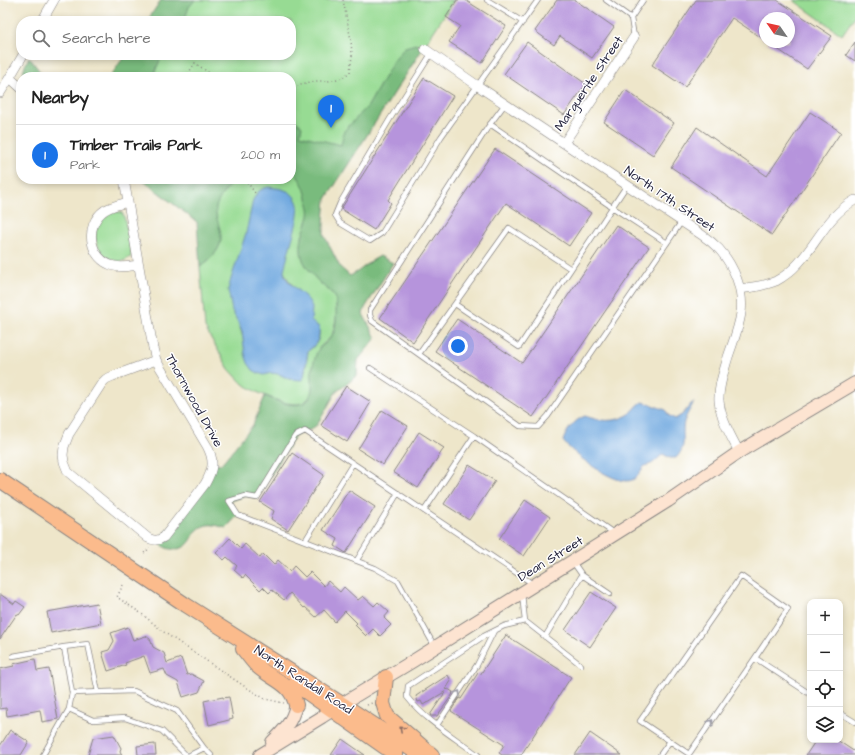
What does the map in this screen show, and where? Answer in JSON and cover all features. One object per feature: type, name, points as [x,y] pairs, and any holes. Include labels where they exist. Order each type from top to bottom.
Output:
[{"type":"main road","name":"North Randall Road","points":[[0,480],[338,707],[396,755]]},
{"type":"main road","name":"North Randall Road","points":[[186,605],[243,649],[420,755]]},
{"type":"main road","name":"North Randall Road","points":[[243,649],[257,666],[282,683],[291,692],[296,705]]},
{"type":"main road","points":[[386,677],[383,703],[387,716],[432,755]]},
{"type":"street","points":[[45,16],[54,0]]},
{"type":"street","name":"Marguerite Street","points":[[564,143],[634,37]]},
{"type":"street","name":"North 17th Street","points":[[428,52],[682,221],[718,248],[735,273],[740,289],[741,312],[721,384],[719,400],[728,431],[739,452]]},
{"type":"street","points":[[0,93],[20,60]]},
{"type":"street","points":[[10,78],[16,83]]},
{"type":"street","name":"Thornwood Drive","points":[[125,184],[156,360],[209,450],[212,459],[210,475],[205,484],[164,537],[159,541],[148,538],[68,472],[63,455],[64,447],[70,434],[102,383],[106,379],[113,376],[156,360]]},
{"type":"street","points":[[740,289],[764,285],[776,281],[786,275],[802,259],[837,212],[855,200]]},
{"type":"street","points":[[128,202],[110,207],[99,215],[92,227],[91,241],[96,254],[106,263],[120,267],[139,265]]},
{"type":"street","name":"Dean Street","points":[[258,755],[522,593],[668,501],[739,452],[855,383]]},
{"type":"street","name":"Dean Street","points":[[258,755],[288,726],[295,712],[296,705]]},
{"type":"lane","points":[[487,0],[523,22]]},
{"type":"lane","points":[[428,52],[340,203],[335,215],[340,223],[370,241],[382,233],[441,137],[537,0]]},
{"type":"lane","points":[[606,0],[631,18]]},
{"type":"lane","points":[[634,37],[631,18],[643,0]]},
{"type":"lane","points":[[505,104],[490,124],[370,310],[370,314],[372,321],[520,426],[538,427],[548,416],[682,221]]},
{"type":"lane","points":[[490,124],[667,243]]},
{"type":"lane","points":[[455,304],[519,347],[627,184]]},
{"type":"lane","points":[[419,354],[509,228],[571,269]]},
{"type":"lane","points":[[370,368],[474,436],[615,534]]},
{"type":"lane","points":[[435,647],[398,581],[357,560],[238,514],[229,501],[246,496],[256,498],[295,436],[305,431],[534,585]]},
{"type":"lane","points":[[424,511],[474,436]]},
{"type":"lane","points":[[305,541],[353,463]]},
{"type":"lane","points":[[357,560],[398,493]]},
{"type":"lane","points":[[572,561],[582,575],[610,594]]},
{"type":"lane","points":[[545,637],[582,575]]},
{"type":"lane","points":[[740,576],[788,609],[755,658],[689,754],[640,721],[740,576]]},
{"type":"lane","points":[[522,593],[525,621],[581,665]]},
{"type":"lane","points":[[478,755],[437,726],[415,706],[407,697],[408,686],[484,636],[504,626],[525,621]]},
{"type":"lane","points":[[437,726],[477,664],[494,631]]},
{"type":"lane","points":[[13,656],[88,644],[98,692]]},
{"type":"lane","points":[[43,755],[69,709],[72,693],[64,647]]},
{"type":"lane","points":[[755,658],[807,692]]},
{"type":"lane","points":[[72,693],[134,691],[177,711],[204,748],[211,755]]},
{"type":"lane","points":[[69,709],[93,720],[125,718],[162,731],[186,755]]},
{"type":"lane","points":[[843,715],[855,722]]},
{"type":"lane","points":[[660,755],[670,741]]},
{"type":"lane","points":[[190,755],[204,748]]},
{"type":"path","points":[[296,87],[300,84],[342,78],[350,72],[352,56],[351,40],[343,0]]},
{"type":"path","points":[[189,72],[195,63],[208,72]]},
{"type":"path","points":[[249,184],[255,193]]},
{"type":"path","points":[[123,585],[117,597],[142,614],[165,633],[265,699],[296,705]]},
{"type":"path","points":[[367,705],[373,703]]},
{"type":"green space","points":[[161,0],[195,0],[189,7],[186,16],[150,16]]},
{"type":"green space","points":[[181,0],[454,0],[302,236],[306,265],[317,280],[335,296],[337,301],[337,315],[332,336],[319,348],[312,373],[312,391],[309,398],[303,403],[286,403],[259,393],[243,384],[229,369],[205,328],[200,267],[210,259],[220,245],[221,240],[148,184],[296,184],[296,72],[133,72],[141,60],[296,60],[296,16],[170,16]],"holes":[[[284,272],[295,288],[304,296],[311,316],[311,321],[319,327],[318,341],[308,351],[304,377],[289,379],[279,374],[253,370],[247,355],[243,336],[232,311]]]},
{"type":"green space","points":[[793,0],[855,0],[855,16],[842,35]]},
{"type":"green space","points":[[416,44],[423,48],[326,199],[324,235],[340,267],[350,276],[380,256],[393,263],[365,308],[363,314],[376,338],[358,360],[357,375],[336,392],[317,425],[310,430],[295,436],[257,498],[246,496],[230,501],[238,515],[226,528],[215,525],[207,525],[200,528],[189,543],[184,547],[168,549],[159,541],[205,484],[212,463],[221,464],[253,425],[265,396],[294,405],[303,403],[309,399],[312,386],[312,371],[316,354],[333,334],[336,319],[335,296],[319,282],[306,266],[301,252],[301,241],[309,216],[309,211],[303,185],[296,175],[296,122],[302,126],[300,135],[341,145],[344,131],[368,106],[393,62],[405,47]]},
{"type":"green space","points":[[28,60],[31,60],[40,72],[23,72]]},
{"type":"green space","points":[[122,60],[160,60],[155,72],[113,72]]},
{"type":"green space","points":[[148,184],[231,184],[221,197],[216,208],[216,215],[221,233],[220,245],[210,259],[200,267],[197,222]]},
{"type":"green space","points":[[116,211],[122,213],[124,216],[131,251],[131,257],[124,261],[116,261],[105,256],[101,252],[96,242],[97,226],[110,212]]},
{"type":"water","points":[[268,187],[289,192],[295,198],[298,205],[298,216],[284,272],[289,282],[310,303],[312,308],[311,321],[319,327],[317,341],[308,351],[304,377],[302,380],[289,379],[279,374],[271,373],[264,375],[253,370],[248,363],[245,354],[242,332],[232,311],[228,290],[246,233],[253,200],[258,192]]},
{"type":"water","points":[[642,402],[666,410],[668,415],[675,419],[683,414],[694,402],[684,422],[683,445],[680,453],[676,458],[670,458],[663,454],[652,463],[645,466],[632,480],[625,481],[616,479],[595,468],[576,454],[563,441],[571,426],[577,420],[585,416],[601,420],[623,418],[632,412]]},
{"type":"building","points":[[457,0],[465,0],[506,26],[482,63],[449,42],[460,26],[446,17]]},
{"type":"building","points":[[557,0],[575,0],[614,27],[592,58],[560,36],[554,45],[535,31]]},
{"type":"building","points":[[696,0],[777,0],[832,36],[807,69],[776,48],[795,48],[795,12],[759,12],[759,36],[732,18],[685,87],[652,65]]},
{"type":"building","points":[[527,42],[586,84],[564,115],[504,74]]},
{"type":"building","points":[[855,42],[855,61],[846,55]]},
{"type":"building","points":[[424,78],[453,96],[388,200],[391,203],[374,230],[341,209]]},
{"type":"building","points":[[625,90],[674,123],[653,155],[604,122]]},
{"type":"building","points":[[810,112],[841,132],[772,235],[671,167],[697,127],[767,176]]},
{"type":"building","points":[[495,149],[591,213],[569,246],[506,203],[413,342],[380,318]]},
{"type":"building","points":[[616,225],[649,247],[533,417],[435,351],[457,319],[522,363]]},
{"type":"building","points":[[346,386],[371,402],[347,442],[321,425]]},
{"type":"building","points":[[382,410],[408,426],[383,465],[358,449]]},
{"type":"building","points":[[419,432],[444,448],[418,488],[393,472]]},
{"type":"building","points":[[292,453],[324,475],[288,530],[271,519],[274,511],[260,502]]},
{"type":"building","points":[[469,465],[495,481],[469,520],[444,504]]},
{"type":"building","points":[[349,490],[375,507],[346,553],[335,546],[338,539],[323,530]]},
{"type":"building","points":[[525,500],[550,517],[524,556],[499,539]]},
{"type":"building","points":[[230,538],[241,549],[245,544],[260,558],[263,554],[274,565],[278,560],[290,571],[294,566],[305,577],[310,572],[324,586],[328,581],[340,592],[344,587],[358,600],[363,596],[374,606],[378,602],[389,612],[384,618],[391,625],[380,636],[373,629],[366,636],[355,625],[357,623],[345,611],[335,622],[324,610],[316,617],[305,607],[304,608],[290,593],[284,600],[272,590],[269,593],[263,587],[260,590],[245,575],[243,578],[234,570],[237,566],[227,557],[224,560],[216,553]]},
{"type":"building","points":[[591,592],[616,608],[590,647],[565,630]]},
{"type":"building","points":[[0,594],[14,604],[16,601],[25,607],[19,615],[17,614],[0,639]]},
{"type":"building","points":[[97,603],[101,623],[51,633],[47,612]]},
{"type":"building","points":[[128,627],[133,640],[146,636],[150,639],[153,647],[164,653],[167,663],[181,658],[187,675],[191,674],[204,681],[199,692],[183,697],[178,682],[167,676],[164,669],[150,673],[144,656],[125,663],[126,665],[108,671],[102,652],[109,650],[114,641],[111,633]]},
{"type":"building","points":[[506,635],[571,677],[521,755],[502,755],[499,753],[504,745],[451,711],[459,698],[461,699],[478,673],[480,675]]},
{"type":"building","points":[[35,659],[37,671],[49,669],[58,719],[42,722],[40,710],[7,716],[6,708],[0,709],[0,669],[14,666],[13,664]]},
{"type":"building","points":[[448,675],[451,681],[446,689],[453,692],[453,694],[437,716],[431,716],[430,715],[446,691],[423,705],[421,701],[418,702],[416,696]]},
{"type":"building","points":[[229,697],[233,719],[209,725],[204,701]]},
{"type":"building","points":[[10,730],[29,742],[21,755],[0,755],[0,746]]},
{"type":"building","points":[[590,733],[622,755],[575,755]]},
{"type":"building","points":[[114,735],[121,748],[120,751],[122,755],[88,755],[93,738]]},
{"type":"building","points":[[342,739],[365,755],[331,755]]},
{"type":"building","points":[[814,743],[842,743],[855,752],[855,755],[806,755]]},
{"type":"building","points":[[155,744],[156,755],[138,755],[137,746]]},
{"type":"place","name":"Timber Trails Park","points":[[331,128]]}]
